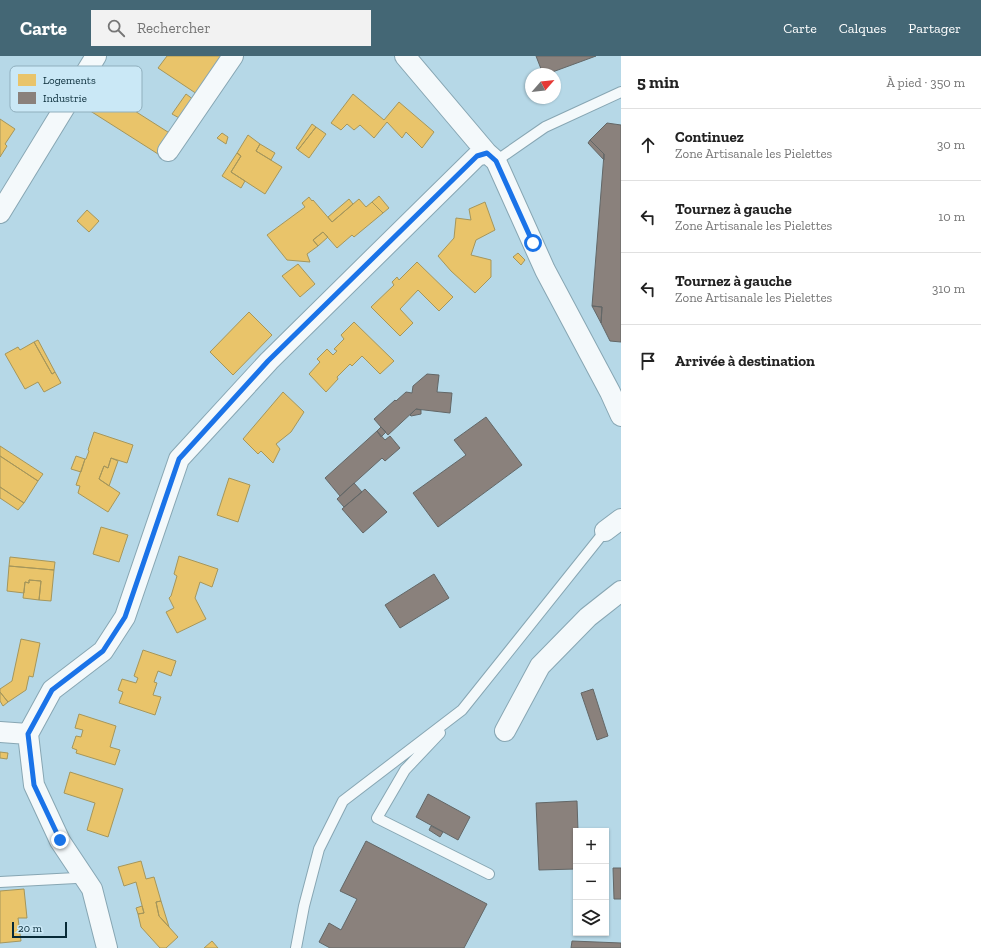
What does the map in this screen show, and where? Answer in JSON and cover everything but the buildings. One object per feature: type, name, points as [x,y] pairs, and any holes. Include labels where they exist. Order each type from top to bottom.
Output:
[{"type":"street","points":[[90,66],[96,56]]},
{"type":"street","points":[[168,151],[233,56]]},
{"type":"street","points":[[405,56],[492,157],[545,270],[610,392],[621,416]]},
{"type":"street","points":[[0,213],[62,112]]},
{"type":"street","points":[[107,948],[92,889],[60,840],[34,785],[28,734],[52,690],[103,651],[125,617],[179,459],[268,361],[477,156],[492,157]]},
{"type":"street","points":[[505,731],[540,666],[588,617],[621,591]]},
{"type":"street","points":[[0,732],[28,734]]},
{"type":"lane","points":[[492,157],[545,127],[621,92]]},
{"type":"lane","points":[[489,874],[377,818],[405,770],[462,710],[613,525]]},
{"type":"lane","points":[[296,948],[304,906],[319,849],[343,801],[462,710]]},
{"type":"lane","points":[[0,882],[76,878],[83,876]]},
{"type":"route","points":[[60,840],[34,785],[28,734],[52,690],[103,651],[125,617],[179,459],[268,361],[477,156],[487,153],[496,161],[533,243]]}]
